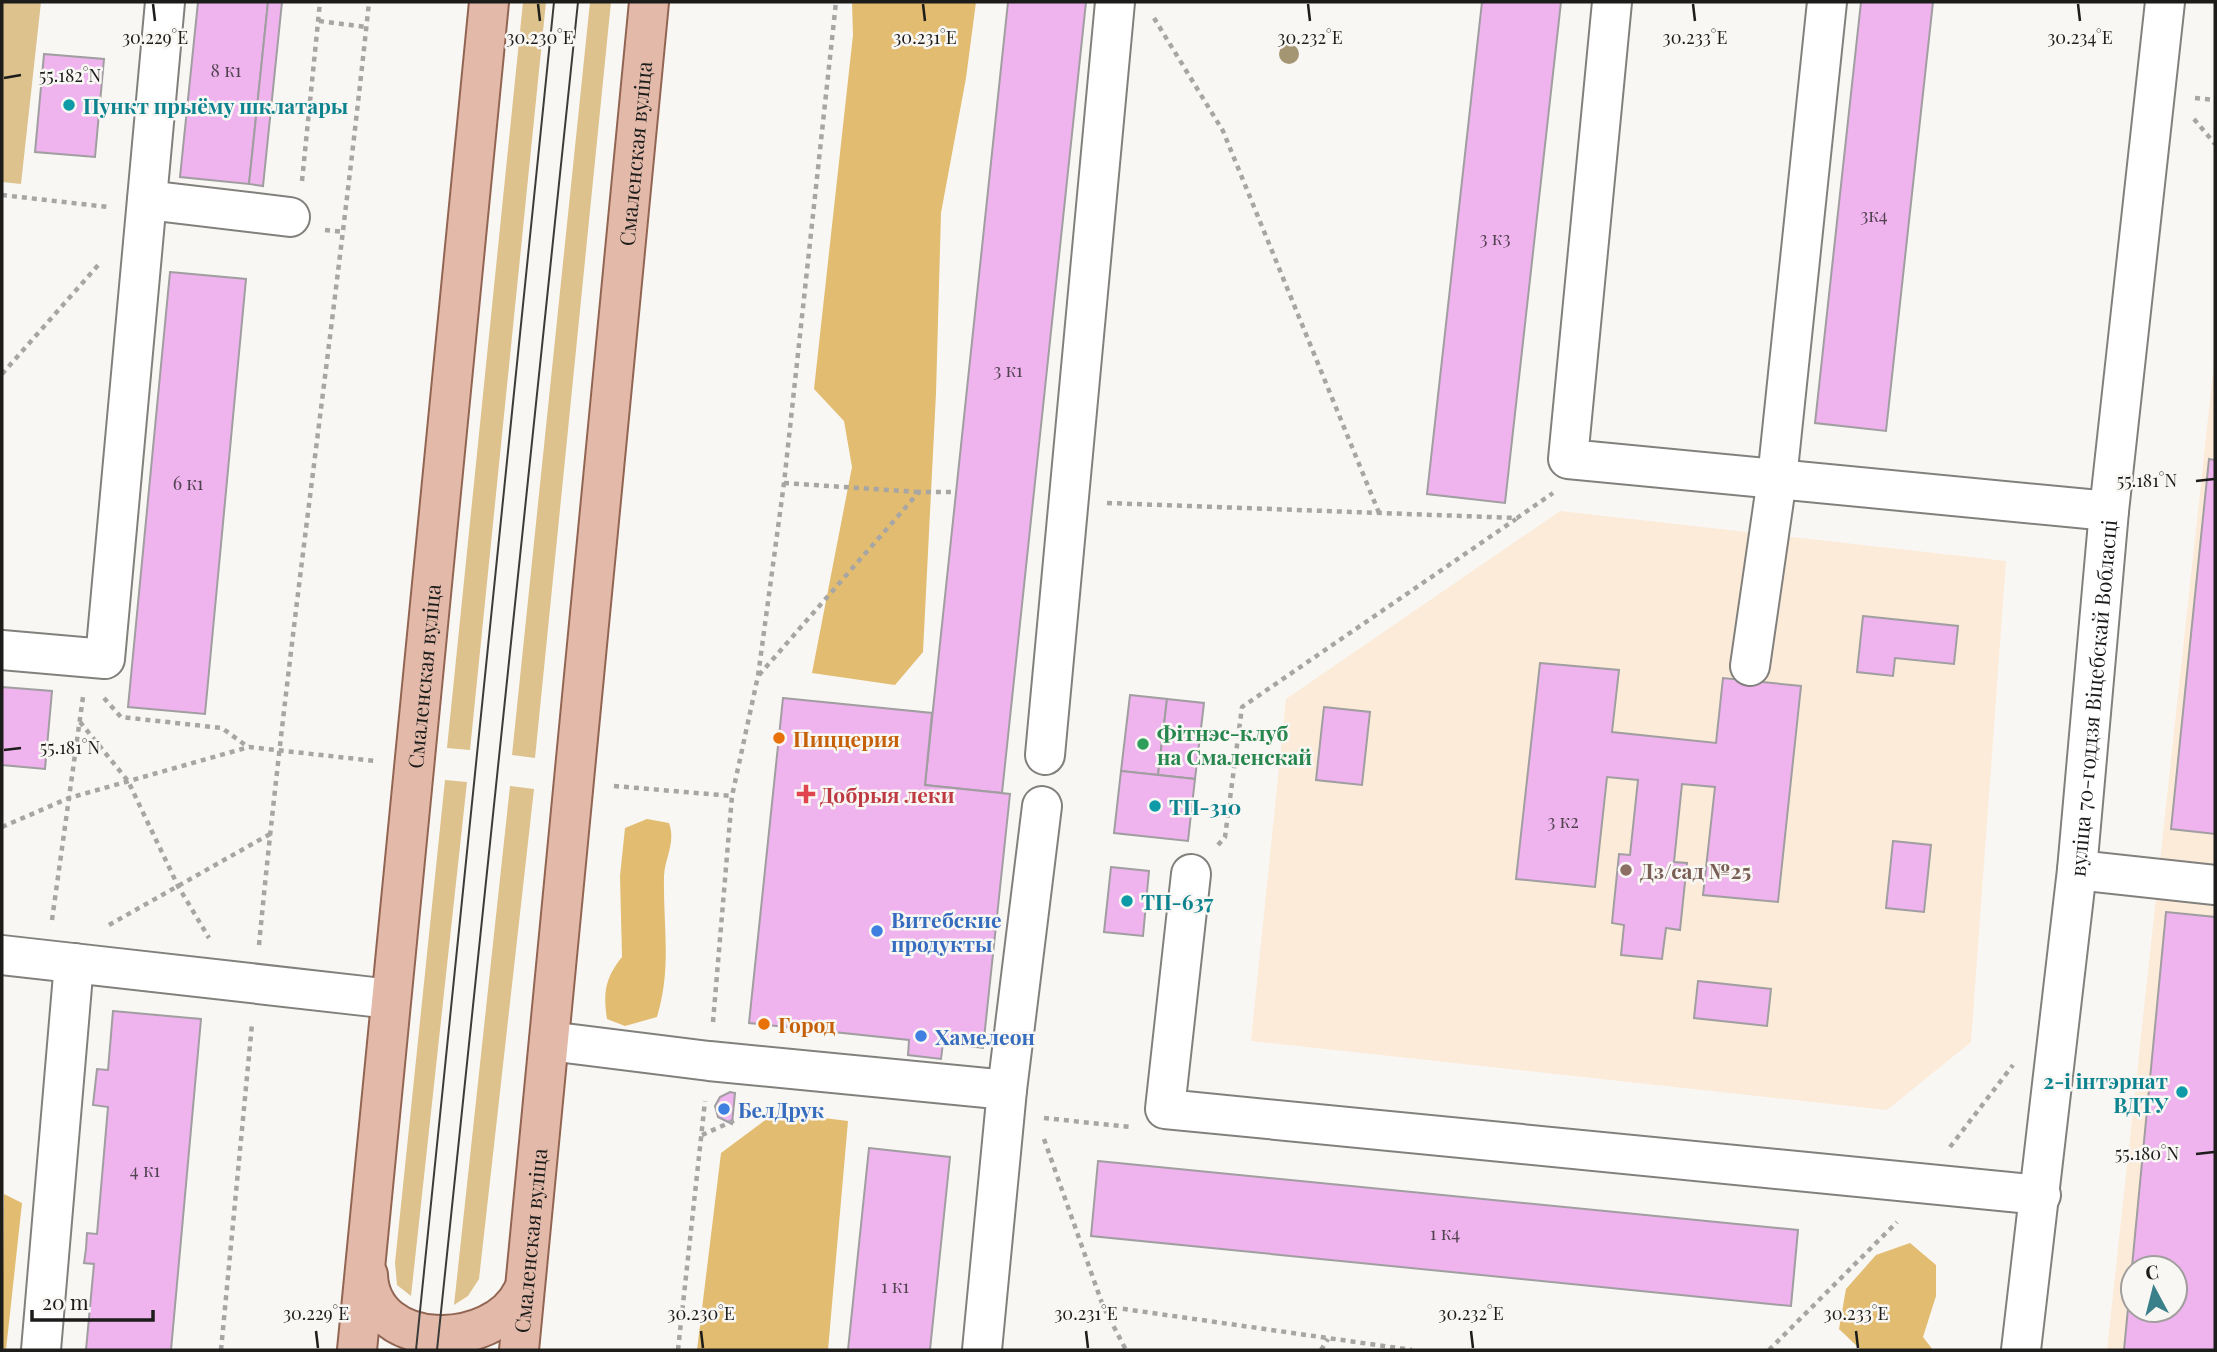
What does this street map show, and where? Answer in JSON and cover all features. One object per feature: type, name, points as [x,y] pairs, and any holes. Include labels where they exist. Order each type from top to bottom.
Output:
[{"type":"main road","name":"Смаленская вуліца","points":[[357,1350],[489,2]]},
{"type":"main road","name":"Смаленская вуліца","points":[[519,1350],[649,2]]},
{"type":"main road","points":[[367,1262],[368,1284],[382,1315],[405,1338],[426,1347],[447,1350],[468,1347],[488,1338],[505,1325],[517,1307],[525,1286]]},
{"type":"street","points":[[2,650],[95,669],[147,200],[165,2]]},
{"type":"street","points":[[1045,755],[1115,2]]},
{"type":"street","points":[[1612,2],[1567,459],[2109,511]]},
{"type":"street","points":[[1750,666],[1777,480],[1827,2]]},
{"type":"street","name":"вуліца 70-годдзя Віцебскай Вобласці","points":[[2021,1350],[2077,870],[2109,511],[2165,2]]},
{"type":"street","points":[[147,200],[296,202]]},
{"type":"street","points":[[982,1350],[1007,1090],[1042,806]]},
{"type":"street","points":[[2077,870],[2215,885]]},
{"type":"street","points":[[1191,874],[1165,1109],[2041,1195]]},
{"type":"street","points":[[2,955],[391,999]]},
{"type":"street","points":[[41,1350],[61,962]]},
{"type":"street","points":[[549,1041],[709,1061],[1007,1090]]},
{"type":"path","points":[[296,202],[320,2]]},
{"type":"path","points":[[221,1350],[245,982],[270,834],[278,752],[345,232],[369,2]]},
{"type":"path","points":[[678,1350],[709,1061],[732,796],[758,676],[784,483],[836,2]]},
{"type":"path","points":[[1151,13],[1223,131],[1379,513]]},
{"type":"path","points":[[318,21],[366,27]]},
{"type":"path","points":[[2195,98],[2215,100]]},
{"type":"path","points":[[2194,119],[2215,144]]},
{"type":"path","points":[[2,373],[103,261]]},
{"type":"path","points":[[784,483],[956,492]]},
{"type":"path","points":[[758,676],[919,492]]},
{"type":"path","points":[[1191,874],[1225,836],[1242,706],[1517,518]]},
{"type":"path","points":[[95,669],[121,717],[222,728],[249,747],[374,761]]},
{"type":"path","points":[[61,962],[69,798],[79,721],[95,669]]},
{"type":"path","points":[[79,721],[128,782],[178,886],[245,982]]},
{"type":"path","points":[[2,827],[69,798],[249,747]]},
{"type":"path","points":[[613,786],[732,796]]},
{"type":"path","points":[[107,927],[270,834]]},
{"type":"path","points":[[1007,1090],[1037,1117],[1103,1306],[1126,1350]]},
{"type":"path","points":[[701,1136],[773,1103]]},
{"type":"path","points":[[1103,1306],[1409,1350]]},
{"type":"path","points":[[1321,1350],[1328,1339]]},
{"type":"shaded area","points":[[2,2],[41,2],[21,184],[2,182]]},
{"type":"shaded area","points":[[523,2],[546,2],[470,750],[447,748]]},
{"type":"shaded area","points":[[590,2],[611,2],[535,758],[512,755]]},
{"type":"shaded area","points":[[852,2],[976,2],[966,78],[941,213],[936,393],[923,652],[895,685],[812,673],[852,467],[844,421],[814,389],[853,35]]},
{"type":"shaded area","points":[[2215,354],[2215,1350],[2107,1350]]},
{"type":"shaded area","name":"Дз/сад №25","points":[[1560,511],[2006,561],[1971,1042],[1887,1110],[1251,1041],[1286,699]]},
{"type":"shaded area","points":[[445,780],[467,782],[411,1296],[397,1285],[395,1263]]},
{"type":"shaded area","points":[[510,786],[534,789],[479,1279],[468,1296],[454,1305]]},
{"type":"shaded area","points":[[647,819],[669,823],[671,830],[671,844],[664,876],[664,981],[657,1017],[625,1026],[607,1019],[605,1001],[609,979],[622,957],[620,876],[625,828]]},
{"type":"shaded area","points":[[776,1112],[848,1121],[828,1350],[697,1350],[721,1153]]},
{"type":"shaded area","points":[[4,1194],[22,1203],[6,1350],[2,1350]]},
{"type":"shaded area","points":[[1910,1243],[1936,1265],[1936,1296],[1923,1337],[1933,1350],[1861,1350],[1839,1329],[1846,1289],[1876,1255]]},
{"type":"building","points":[[198,2],[268,2],[249,184],[180,177]]},
{"type":"building","points":[[268,2],[282,2],[263,186],[249,184]]},
{"type":"building","points":[[1008,2],[1086,2],[1002,793],[925,785]]},
{"type":"building","points":[[1482,2],[1561,2],[1505,503],[1427,494]]},
{"type":"building","points":[[1861,2],[1933,2],[1886,431],[1815,423]]},
{"type":"building","name":"Пункт прыёму шклатары","points":[[44,54],[104,59],[95,157],[35,152]]},
{"type":"building","points":[[170,272],[246,279],[205,714],[128,707]]},
{"type":"building","points":[[2209,459],[2215,460],[2215,834],[2171,829]]},
{"type":"building","points":[[1863,616],[1958,626],[1954,664],[1895,658],[1893,676],[1857,672]]},
{"type":"building","points":[[1540,663],[1619,670],[1612,732],[1716,743],[1723,678],[1801,686],[1778,902],[1703,895],[1715,787],[1682,784],[1674,862],[1687,863],[1680,930],[1666,928],[1662,959],[1621,955],[1624,925],[1612,923],[1619,854],[1630,855],[1638,780],[1607,777],[1595,887],[1516,879]]},
{"type":"building","points":[[2,687],[52,691],[45,769],[2,765]]},
{"type":"building","name":"Фітнэс-клуб на Смаленскай","points":[[1130,695],[1167,699],[1158,775],[1121,771]]},
{"type":"building","name":"Витебские продукты","points":[[783,698],[932,713],[925,785],[1010,794],[983,1048],[943,1043],[941,1059],[908,1055],[909,1040],[749,1023]]},
{"type":"building","points":[[1167,699],[1204,703],[1195,779],[1158,775]]},
{"type":"building","points":[[1324,707],[1370,712],[1362,785],[1316,780]]},
{"type":"building","name":"ТП-310","points":[[1121,771],[1195,779],[1188,841],[1114,833]]},
{"type":"building","points":[[1893,841],[1931,845],[1924,912],[1886,908]]},
{"type":"building","name":"ТП-637","points":[[1111,867],[1149,871],[1143,936],[1104,932]]},
{"type":"building","name":"2-і інтэрнат ВДТУ","points":[[2166,912],[2215,917],[2215,1350],[2124,1350],[2126,1324],[2189,1324],[2189,1254],[2133,1254]]},
{"type":"building","points":[[1698,981],[1771,989],[1767,1026],[1694,1018]]},
{"type":"building","points":[[113,1011],[201,1019],[171,1350],[86,1350],[94,1264],[84,1263],[87,1233],[97,1234],[108,1107],[93,1105],[97,1069],[108,1070]]},
{"type":"building","name":"БелДрук","points":[[730,1092],[735,1093],[732,1124],[718,1117],[715,1106],[720,1097]]},
{"type":"building","points":[[869,1148],[950,1157],[930,1350],[848,1350]]},
{"type":"building","points":[[1098,1161],[1798,1230],[1791,1306],[1091,1236]]},
{"type":"tram line","points":[[416,1350],[554,2]]},
{"type":"tram line","points":[[437,1350],[578,2]]},
{"type":"place","name":"Пункт прыёму шклатары","points":[[69,105]]},
{"type":"place","name":"Пиццерия","points":[[779,738]]},
{"type":"place","name":"Фітнэс-клуб на Смаленскай","points":[[1143,744]]},
{"type":"place","name":"Добрыя леки","points":[[806,794]]},
{"type":"place","name":"ТП-310","points":[[1155,806]]},
{"type":"place","name":"Дз/сад №25","points":[[1626,870]]},
{"type":"place","name":"ТП-637","points":[[1127,901]]},
{"type":"place","name":"Витебские продукты","points":[[877,931]]},
{"type":"place","name":"Город","points":[[764,1024]]},
{"type":"place","name":"Хамелеон","points":[[921,1036]]},
{"type":"place","name":"2-і інтэрнат ВДТУ","points":[[2182,1092]]},
{"type":"place","name":"БелДрук","points":[[724,1109]]}]
